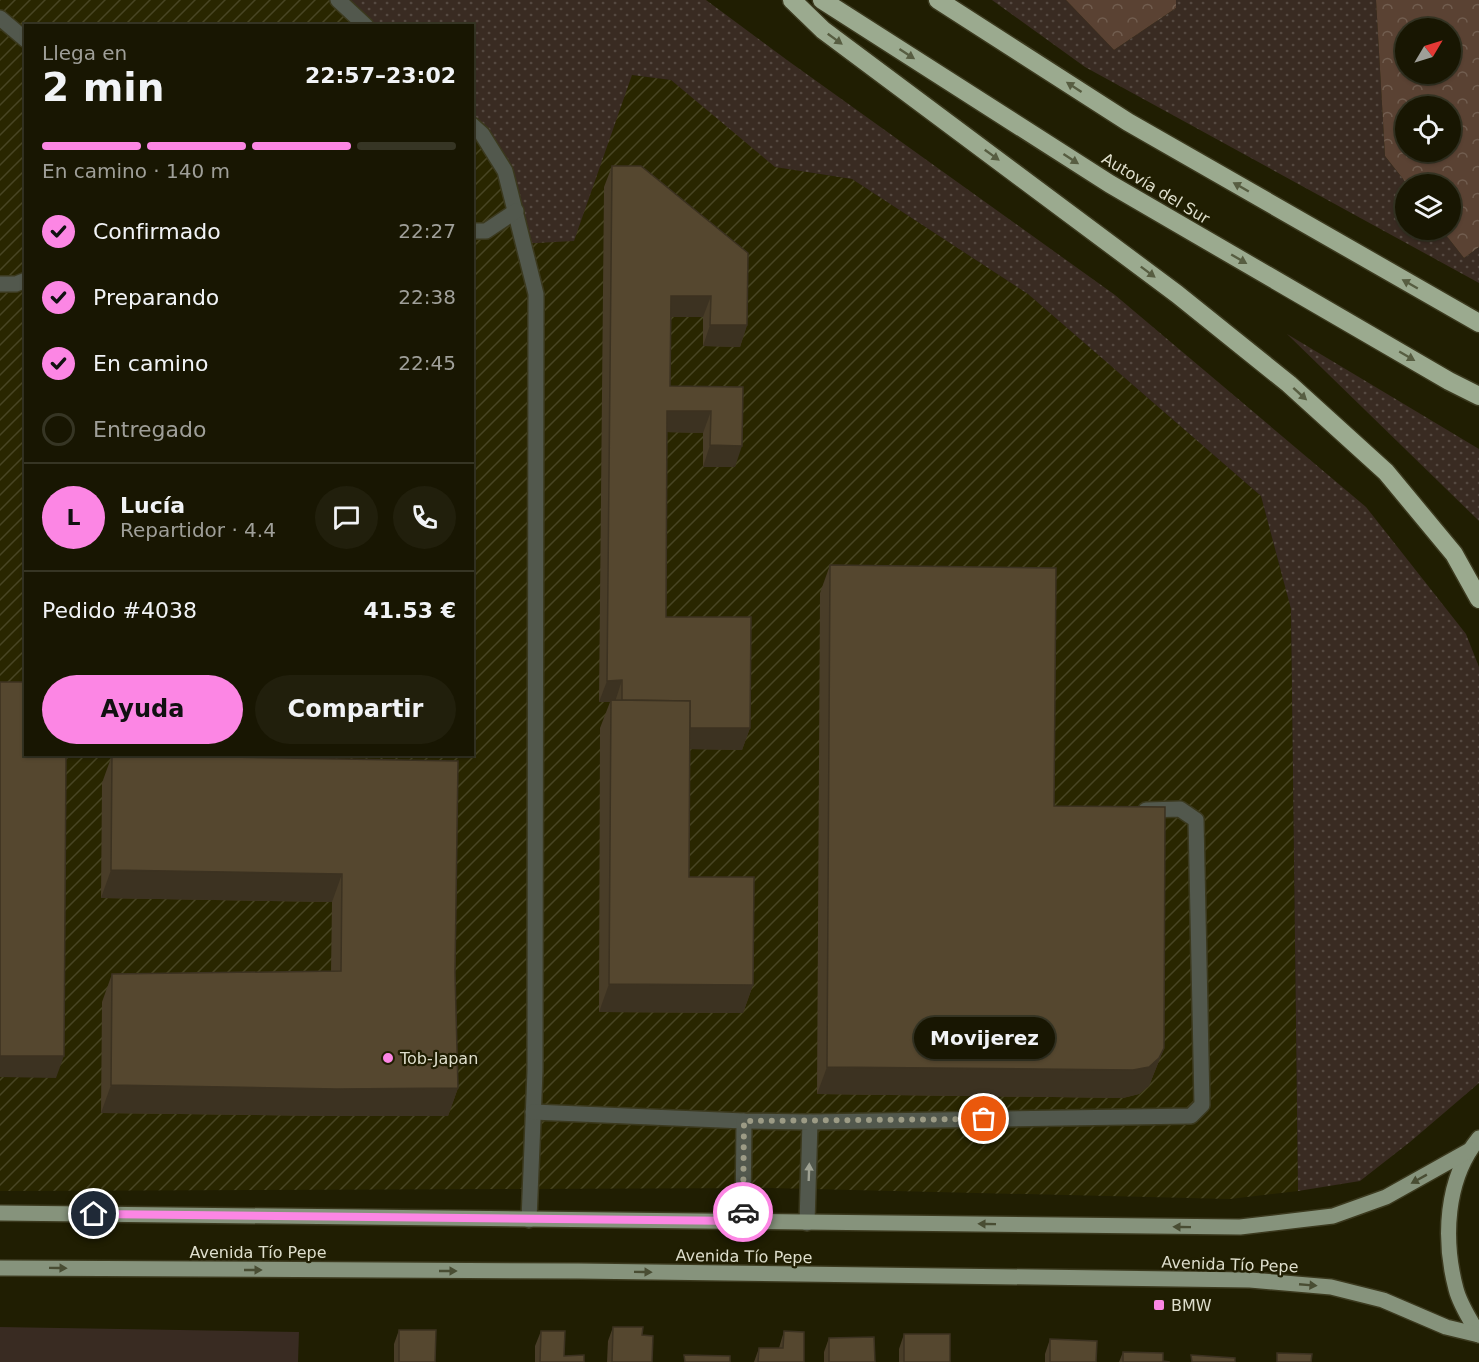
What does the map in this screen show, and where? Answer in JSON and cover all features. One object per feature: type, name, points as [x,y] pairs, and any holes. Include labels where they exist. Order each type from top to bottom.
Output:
[{"type":"highway","points":[[792,0],[823,30],[1177,294],[1289,384],[1386,472],[1454,554],[1479,599]]},
{"type":"highway","name":"Autovía del Sur","points":[[822,0],[1110,184],[1449,381],[1479,396]]},
{"type":"highway","points":[[938,0],[1128,122],[1479,323]]},
{"type":"main road","name":"Avenida Tío Pepe","points":[[0,1213],[1240,1227],[1332,1216],[1386,1197],[1474,1144]]},
{"type":"main road","points":[[1474,1144],[1452,1195],[1448,1243],[1456,1292],[1479,1335]]},
{"type":"main road","name":"Avenida Tío Pepe","points":[[0,1268],[579,1271],[1250,1280],[1331,1287],[1383,1300],[1446,1327],[1479,1335]]},
{"type":"street","points":[[338,0],[364,24]]},
{"type":"street","points":[[0,18],[24,38]]},
{"type":"street","points":[[474,127],[482,134],[505,171],[536,294],[533,1112],[529,1220]]},
{"type":"street","points":[[474,231],[486,231],[516,211]]},
{"type":"street","points":[[0,284],[16,284],[24,281]]},
{"type":"street","points":[[533,1112],[810,1122],[1191,1116],[1202,1105],[1196,820],[1180,809],[1135,810]]},
{"type":"street","points":[[743,1221],[744,1121]]},
{"type":"street","points":[[807,1222],[810,1122]]},
{"type":"shaded area","points":[[0,0],[333,0],[359,24],[24,24],[24,756],[474,756],[474,130],[632,75],[671,80],[776,157],[776,167],[852,179],[1028,294],[1261,496],[1291,609],[1298,1191],[1230,1199],[771,1188],[0,1191]]},
{"type":"shaded area","points":[[333,0],[706,0],[1115,295],[1366,507],[1466,634],[1479,667],[1479,1083],[1360,1181],[1298,1191],[1291,609],[1261,496],[1028,294],[852,179],[775,167],[671,80],[632,75],[574,241],[518,244],[500,171],[474,132],[474,24],[359,24]]},
{"type":"shaded area","points":[[992,0],[1066,0],[1114,50],[1176,8],[1176,0],[1376,0],[1385,156],[1399,174],[1395,174],[1395,237],[1085,67]]},
{"type":"shaded area","points":[[1401,240],[1450,240],[1464,258],[1479,247],[1479,283]]},
{"type":"shaded area","points":[[1287,334],[1479,449],[1479,521]]},
{"type":"shaded area","points":[[0,1327],[299,1332],[298,1362],[0,1362]]},
{"type":"green space","points":[[1066,0],[1176,0],[1176,8],[1114,50]]},
{"type":"green space","points":[[1376,0],[1479,0],[1479,247],[1464,258],[1450,240],[1461,240],[1461,174],[1399,174],[1385,156]]},
{"type":"building","points":[[612,166],[641,166],[748,253],[747,325],[710,325],[711,296],[671,296],[670,386],[743,387],[742,446],[710,445],[711,411],[667,411],[666,617],[751,617],[750,728],[690,728],[690,701],[622,700],[622,680],[607,681]]},
{"type":"building","points":[[830,565],[1056,568],[1054,806],[1165,807],[1164,1048],[1159,1058],[1149,1067],[1133,1070],[827,1067]]},
{"type":"building","points":[[0,682],[24,682],[24,756],[66,756],[64,1056],[0,1056]]},
{"type":"building","points":[[611,700],[690,701],[689,877],[754,877],[753,985],[609,984]]},
{"type":"building","points":[[112,756],[458,761],[455,973],[458,1088],[337,1089],[111,1085],[112,974],[341,971],[342,874],[111,870]]},
{"type":"building","points":[[613,1327],[643,1327],[642,1335],[653,1336],[652,1362],[612,1362]]},
{"type":"building","points":[[399,1330],[436,1330],[435,1362],[399,1362]]},
{"type":"building","points":[[541,1331],[565,1331],[564,1356],[584,1355],[584,1362],[540,1362]]},
{"type":"building","points":[[784,1331],[804,1332],[804,1362],[758,1362],[759,1348],[783,1348]]},
{"type":"building","points":[[904,1334],[950,1334],[950,1362],[904,1362]]},
{"type":"building","points":[[874,1337],[875,1362],[829,1362],[829,1338]]},
{"type":"building","points":[[1050,1339],[1097,1341],[1096,1362],[1050,1362]]},
{"type":"building","points":[[1123,1352],[1163,1353],[1163,1361],[1170,1362],[1123,1362]]},
{"type":"building","points":[[1277,1353],[1312,1354],[1311,1362],[1277,1362]]},
{"type":"building","points":[[684,1355],[730,1356],[730,1362],[685,1362]]},
{"type":"building","points":[[1191,1355],[1235,1358],[1235,1362],[1192,1362]]},
{"type":"way so far","points":[[743,1212],[744,1121],[984,1119]]},
{"type":"place","name":"Tob-Japan","points":[[388,1058]]},
{"type":"place","name":"Movijerez","points":[[984,1119]]},
{"type":"place","name":"BMW","points":[[1159,1305]]},
{"type":"route","points":[[94,1214],[743,1221],[743,1212]]}]
